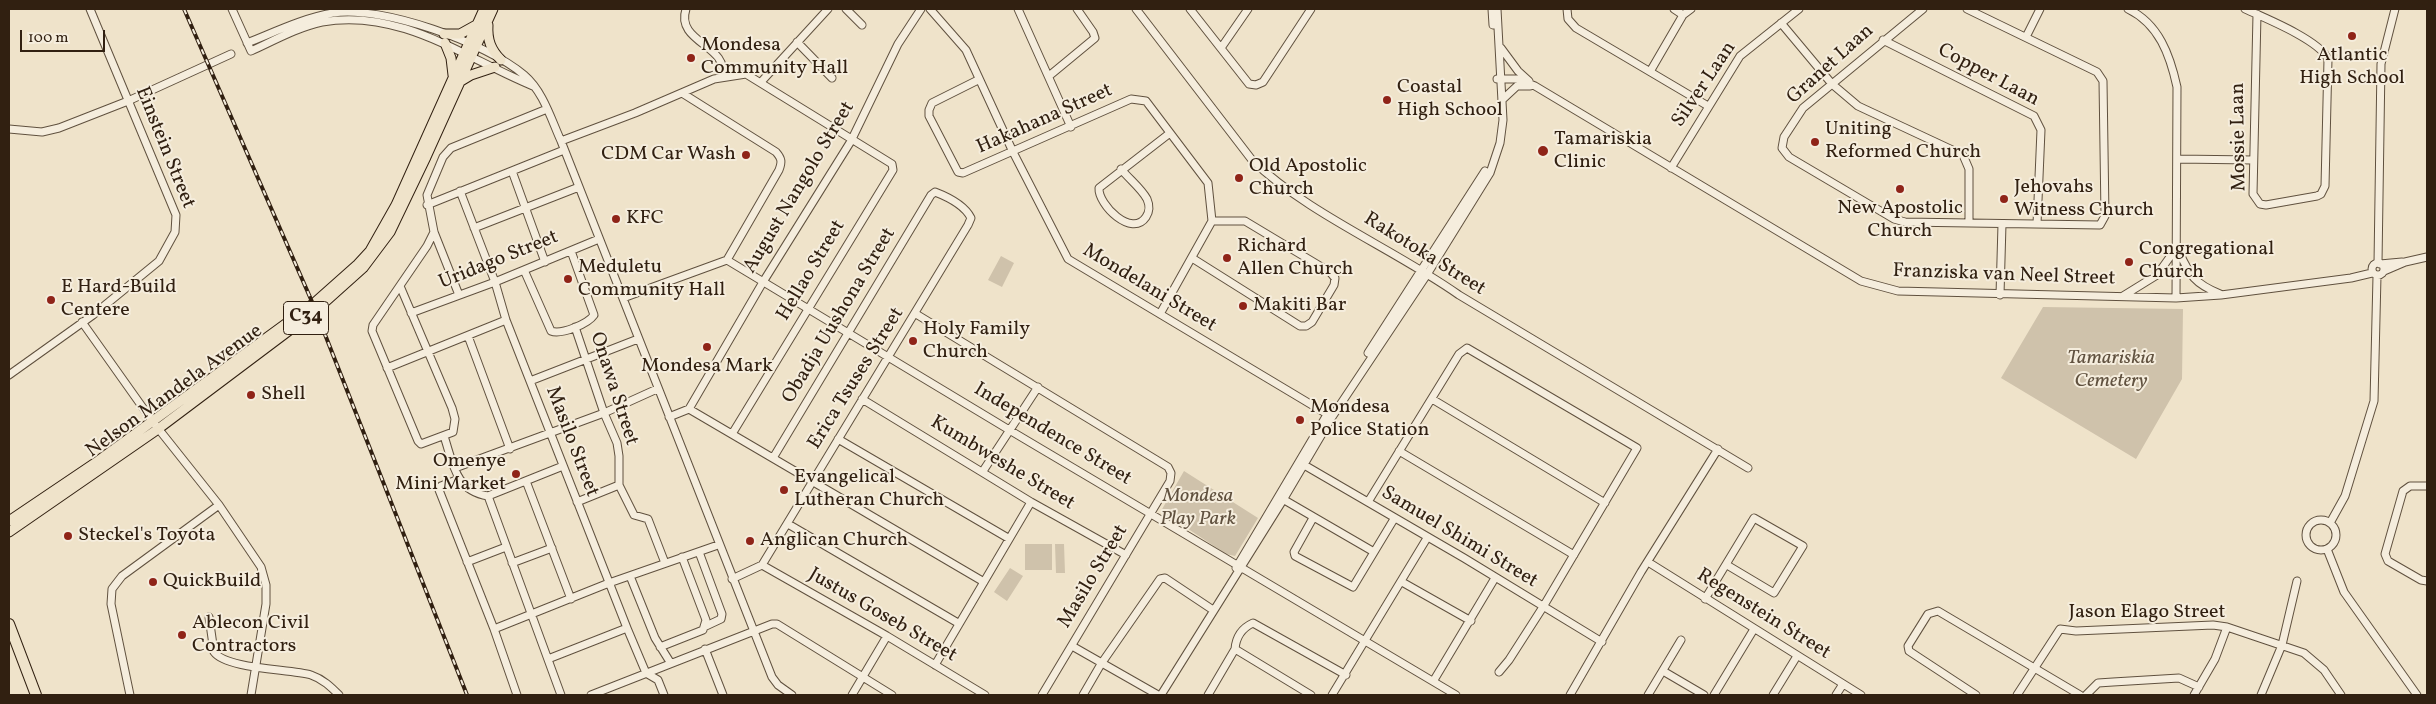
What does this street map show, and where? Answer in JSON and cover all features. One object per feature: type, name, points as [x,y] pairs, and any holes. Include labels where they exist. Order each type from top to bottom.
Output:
[{"type":"highway","points":[[9,624],[36,695]]},
{"type":"main road","name":"Nelson Mandela Avenue","points":[[9,532],[156,425],[313,304],[358,264],[384,229],[457,81],[484,9]]},
{"type":"main road","name":"Nelson Mandela Avenue","points":[[470,50],[493,9]]},
{"type":"main road","points":[[478,24],[460,34],[445,39],[457,81],[498,64],[488,41],[488,20]]},
{"type":"main road","name":"Nelson Mandela Avenue","points":[[9,521],[156,425]]},
{"type":"street","name":"Einstein Street","points":[[9,376],[82,322],[159,261],[175,232],[177,224],[176,215],[90,9]]},
{"type":"street","points":[[232,9],[251,51],[319,23],[354,20],[409,29],[445,39]]},
{"type":"street","points":[[385,9],[394,17]]},
{"type":"street","points":[[686,9],[684,21],[688,31],[719,56],[724,69],[722,77]]},
{"type":"street","points":[[761,82],[828,9]]},
{"type":"street","points":[[846,9],[862,25]]},
{"type":"street","name":"August Nangolo Street","points":[[689,409],[763,282],[851,141],[898,44],[921,9]]},
{"type":"street","name":"Mondelani Street","points":[[930,9],[962,43],[978,80],[1068,260],[1330,415]]},
{"type":"street","points":[[1018,9],[1070,127]]},
{"type":"street","points":[[1049,76],[1095,38],[1077,9]]},
{"type":"street","name":"Rakotoka Street","points":[[1136,9],[1252,160],[1267,175],[1467,300],[1748,468]]},
{"type":"street","points":[[1190,9],[1249,84],[1256,85],[1263,82],[1311,9]]},
{"type":"street","points":[[1221,48],[1248,9]]},
{"type":"street","points":[[1072,646],[1159,695],[1234,576],[1330,415],[1490,172],[1500,143],[1502,100],[1492,9]]},
{"type":"street","points":[[1425,272],[1486,170],[1496,143],[1500,79],[1497,9]]},
{"type":"street","points":[[1567,9],[1568,19],[1576,28],[1708,106]]},
{"type":"street","points":[[1674,9],[1683,15]]},
{"type":"street","points":[[1650,70],[1683,15],[1691,9]]},
{"type":"street","name":"Silver Laan","points":[[1671,168],[1740,56],[1798,9]]},
{"type":"street","name":"Granet Laan","points":[[1923,9],[1883,40],[1803,108],[1784,137],[1782,148],[1790,157],[1894,219],[1905,222],[2100,225],[2106,216],[2105,91],[2103,81],[2097,72],[1967,9]]},
{"type":"street","points":[[2026,37],[2040,9]]},
{"type":"street","points":[[2128,9],[2148,23],[2161,38],[2173,69],[2177,87],[2176,298]]},
{"type":"street","points":[[2245,9],[2257,14]]},
{"type":"street","points":[[2330,523],[2346,496],[2374,401],[2381,64],[2395,9]]},
{"type":"street","points":[[354,20],[356,10]]},
{"type":"street","points":[[247,43],[335,11],[366,10],[394,17],[526,76],[548,109],[718,545],[772,677],[778,685],[792,695]]},
{"type":"street","points":[[365,22],[366,10]]},
{"type":"street","name":"Mossie Laan","points":[[2257,14],[2315,45],[2325,52],[2328,59],[2324,190],[2317,196],[2266,205],[2260,204],[2253,194],[2257,14]]},
{"type":"street","points":[[1781,23],[1832,84],[1858,106],[1963,155],[1969,169],[1969,224]]},
{"type":"street","name":"Copper Laan","points":[[1883,40],[2034,116],[2039,122],[2041,130],[2038,224]]},
{"type":"street","points":[[797,42],[832,78]]},
{"type":"street","points":[[1499,45],[1518,71],[1536,86]]},
{"type":"street","points":[[9,129],[42,132],[59,128],[128,101],[231,54]]},
{"type":"street","points":[[561,141],[722,77],[746,74],[851,141]]},
{"type":"street","name":"Franziska van Neel Street","points":[[1500,79],[1517,79],[1536,86],[1861,281],[1898,291],[2176,298],[2221,295],[2351,278],[2427,257]]},
{"type":"street","name":"Hakahana Street","points":[[978,80],[932,103],[929,110],[929,116],[958,172],[963,173],[1131,100],[1139,99],[1146,101],[1208,183],[1212,221]]},
{"type":"street","points":[[1502,100],[1517,86],[1536,86]]},
{"type":"street","points":[[623,298],[727,260],[782,163],[776,152],[682,93]]},
{"type":"street","points":[[459,295],[434,232],[426,196],[445,152],[548,109]]},
{"type":"street","points":[[1121,169],[1146,197],[1149,205],[1149,212],[1142,223],[1136,226],[1130,225],[1104,205],[1098,194],[1098,188],[1121,169],[1170,133]]},
{"type":"street","name":"Hellao Street","points":[[732,434],[893,170],[892,164],[851,141]]},
{"type":"street","points":[[427,204],[564,150]]},
{"type":"street","points":[[2177,159],[2253,160]]},
{"type":"street","points":[[512,171],[545,262]]},
{"type":"street","points":[[474,228],[579,188]]},
{"type":"street","name":"Masilo Street","points":[[460,191],[495,282],[506,320],[627,628],[646,673],[658,680],[664,695]]},
{"type":"street","name":"Erica Tsuses Street","points":[[762,566],[862,399],[916,314],[971,218],[968,211],[936,192]]},
{"type":"street","name":"Obadja Uushona Street","points":[[773,458],[932,195],[936,192]]},
{"type":"street","points":[[1160,314],[1212,221],[1245,220],[1330,272],[1335,278],[1334,285],[1312,322],[1306,326],[1300,326],[1192,258]]},
{"type":"street","points":[[2000,295],[2002,224]]},
{"type":"street","points":[[400,286],[455,419],[453,432],[422,444],[418,441],[372,331],[373,325],[434,232]]},
{"type":"street","name":"Uridago Street","points":[[411,313],[495,282],[599,239]]},
{"type":"street","points":[[2177,247],[2191,277],[2200,286],[2221,295]]},
{"type":"street","points":[[2123,297],[2156,275],[2177,247]]},
{"type":"street","points":[[524,270],[551,331],[557,333],[575,327],[592,319],[594,316],[571,251]]},
{"type":"street","name":"Independence Street","points":[[727,260],[1239,567],[1434,680],[1456,695]]},
{"type":"street","points":[[916,314],[1038,387],[1011,431],[983,471]]},
{"type":"street","points":[[387,368],[506,320]]},
{"type":"street","points":[[82,322],[156,425],[219,505],[261,567],[264,575],[266,604],[251,695]]},
{"type":"street","name":"Onawa Street","points":[[575,327],[604,413],[619,450],[619,485],[634,515],[648,519],[665,563]]},
{"type":"street","points":[[468,336],[510,449]]},
{"type":"street","points":[[530,381],[638,339]]},
{"type":"street","points":[[1368,502],[1459,354],[1467,348],[1637,448],[1543,607],[1509,660],[1498,672]]},
{"type":"street","name":"Masilo Street","points":[[1038,387],[1168,467],[1171,473],[1170,481],[1042,695]]},
{"type":"street","points":[[455,468],[551,434],[657,389]]},
{"type":"street","points":[[1432,398],[1605,503]]},
{"type":"street","name":"Kumbweshe Street","points":[[862,399],[1031,502],[1126,555]]},
{"type":"street","points":[[669,418],[689,409],[984,582]]},
{"type":"street","points":[[444,436],[459,479],[469,490],[488,496],[563,466]]},
{"type":"street","points":[[838,439],[1008,538]]},
{"type":"street","points":[[1570,695],[1648,562],[1718,450]]},
{"type":"street","points":[[1399,451],[1574,554]]},
{"type":"street","name":"Samuel Shimi Street","points":[[1300,463],[1464,558],[1602,642]]},
{"type":"street","points":[[459,479],[441,486],[439,490],[494,629],[517,695]]},
{"type":"street","points":[[526,481],[571,598]]},
{"type":"street","points":[[577,502],[619,485]]},
{"type":"street","points":[[2427,486],[2410,486],[2403,491],[2385,554],[2388,561],[2421,580],[2427,580]]},
{"type":"street","points":[[488,496],[561,695]]},
{"type":"street","points":[[1281,498],[1374,552]]},
{"type":"street","points":[[935,664],[1031,502]]},
{"type":"street","points":[[130,695],[111,604],[112,589],[122,576],[219,505]]},
{"type":"street","points":[[1313,518],[1294,552],[1295,556],[1349,587],[1356,584],[1394,519]]},
{"type":"street","points":[[1705,599],[1754,518],[1803,546],[1774,592],[1727,565]]},
{"type":"street","points":[[2318,520],[2330,523],[2334,527],[2336,538],[2327,549],[2320,550],[2311,546],[2307,540],[2306,530],[2309,526],[2318,520]]},
{"type":"street","points":[[788,524],[958,623]]},
{"type":"street","points":[[1332,695],[1346,675],[1428,538]]},
{"type":"street","points":[[494,629],[609,583],[718,545]]},
{"type":"street","points":[[467,562],[506,547]]},
{"type":"street","points":[[512,563],[552,548]]},
{"type":"street","points":[[2327,549],[2344,592],[2416,695]]},
{"type":"street","points":[[660,647],[703,630],[706,626],[721,619],[722,614],[699,552]]},
{"type":"street","points":[[682,558],[706,620],[706,626]]},
{"type":"street","name":"Regenstein Street","points":[[1648,562],[1861,695]]},
{"type":"street","points":[[732,578],[762,566]]},
{"type":"street","name":"Justus Goseb Street","points":[[762,566],[887,636],[985,695]]},
{"type":"street","points":[[630,576],[660,647],[670,662]]},
{"type":"street","points":[[1084,695],[1101,664],[1160,579],[1165,578],[1213,610]]},
{"type":"street","points":[[1434,680],[1495,578]]},
{"type":"street","points":[[2261,695],[2282,645],[2296,581]]},
{"type":"street","points":[[1402,582],[1470,621]]},
{"type":"street","points":[[1976,695],[1908,651],[1908,646],[1928,614],[1933,611],[1938,611],[2080,695]]},
{"type":"street","points":[[210,617],[214,652],[217,657],[256,667],[312,675],[326,682],[339,695]]},
{"type":"street","points":[[1208,695],[1235,649],[1236,642],[1244,627],[1253,623],[1346,675]]},
{"type":"street","points":[[591,695],[670,662],[772,624],[777,624],[892,695]]},
{"type":"street","name":"Jason Elago Street","points":[[2017,695],[2060,629],[2076,631],[2213,625],[2227,627],[2304,653],[2315,660],[2341,695]]},
{"type":"street","points":[[2194,695],[2215,659],[2227,627]]},
{"type":"street","points":[[548,659],[627,628]]},
{"type":"street","points":[[1714,695],[1754,629]]},
{"type":"street","points":[[852,695],[887,636]]},
{"type":"street","points":[[1648,695],[1681,640]]},
{"type":"street","points":[[705,649],[723,695]]},
{"type":"street","points":[[1235,649],[1311,695]]},
{"type":"street","points":[[1773,695],[1797,656]]},
{"type":"street","points":[[1663,671],[1704,695]]},
{"type":"street","points":[[2086,695],[2098,683],[2179,678],[2199,687]]},
{"type":"street","points":[[1836,695],[1843,684]]},
{"type":"street","points":[[2332,695],[2336,688]]},
{"type":"green space","points":[[1001,256],[1014,263],[1002,287],[988,280]]},
{"type":"green space","name":"Tamariskia Cemetery","points":[[2043,307],[2183,309],[2182,379],[2136,459],[2001,378]]},
{"type":"green space","name":"Mondesa Play Park","points":[[1184,471],[1258,518],[1235,556],[1226,554],[1161,511]]},
{"type":"green space","points":[[1025,544],[1052,544],[1052,570],[1025,570]]},
{"type":"green space","points":[[1055,544],[1064,544],[1065,573],[1056,573]]},
{"type":"green space","points":[[1010,568],[1023,576],[1007,601],[994,592]]},
{"type":"railway","points":[[184,9],[313,304],[467,695]]},
{"type":"place","name":"Atlantic High School","points":[[2352,36]]},
{"type":"place","name":"Mondesa Community Hall","points":[[691,58]]},
{"type":"place","name":"Coastal High School","points":[[1387,100]]},
{"type":"place","name":"Uniting Reformed Church","points":[[1815,142]]},
{"type":"place","name":"Tamariskia Clinic","points":[[1543,151]]},
{"type":"place","name":"CDM Car Wash","points":[[746,155]]},
{"type":"place","name":"Old Apostolic Church","points":[[1239,178]]},
{"type":"place","name":"New Apostolic Church","points":[[1900,189]]},
{"type":"place","name":"Jehovahs Witness Church","points":[[2004,199]]},
{"type":"place","name":"KFC","points":[[616,219]]},
{"type":"place","name":"Richard Allen Church","points":[[1227,258]]},
{"type":"place","name":"Congregational Church","points":[[2129,262]]},
{"type":"place","name":"Meduletu Community Hall","points":[[568,279]]},
{"type":"place","name":"E Hard-Build Centere","points":[[51,300]]},
{"type":"place","name":"Makiti Bar","points":[[1243,306]]},
{"type":"place","name":"Holy Family Church","points":[[913,341]]},
{"type":"place","name":"Mondesa Mark","points":[[707,347]]},
{"type":"place","name":"Shell","points":[[251,395]]},
{"type":"place","name":"Mondesa Police Station","points":[[1300,420]]},
{"type":"place","name":"Omenye Mini Market","points":[[516,474]]},
{"type":"place","name":"Evangelical Lutheran Church","points":[[784,490]]},
{"type":"place","name":"Steckel's Toyota","points":[[68,536]]},
{"type":"place","name":"Anglican Church","points":[[750,541]]},
{"type":"place","name":"QuickBuild","points":[[153,582]]},
{"type":"place","name":"Ablecon Civil Contractors","points":[[182,635]]}]
